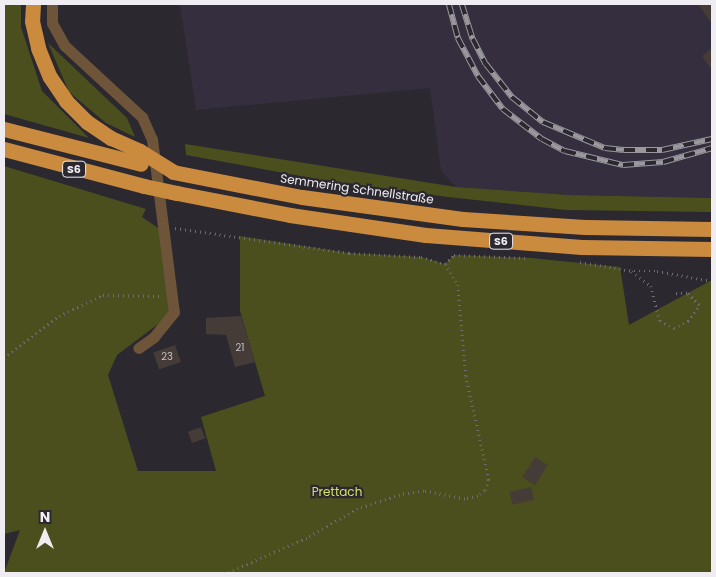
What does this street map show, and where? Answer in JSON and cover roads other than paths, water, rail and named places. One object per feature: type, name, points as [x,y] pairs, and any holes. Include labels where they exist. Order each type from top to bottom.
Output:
[{"type":"highway","points":[[33,4],[32,21],[38,48],[50,77],[66,101],[95,128],[140,158]]},
{"type":"highway","name":"Semmering Schnellstraße","points":[[4,128],[140,158],[174,172],[302,197],[463,219],[585,227],[712,229]]},
{"type":"highway","name":"S6","points":[[4,149],[177,193],[290,215],[426,235],[582,247],[712,249]]},
{"type":"street","points":[[52,4],[52,24],[65,46],[142,117],[152,139],[174,312],[154,337],[138,348]]},
{"type":"railway","points":[[449,4],[458,38],[478,76],[503,109],[542,139],[565,151],[623,165],[663,162],[712,148]]},
{"type":"railway","points":[[462,4],[473,39],[486,64],[512,97],[543,122],[605,148],[624,150],[662,150],[712,139]]},
{"type":"park label","name":"Prettach","points":[[337,492]]}]
